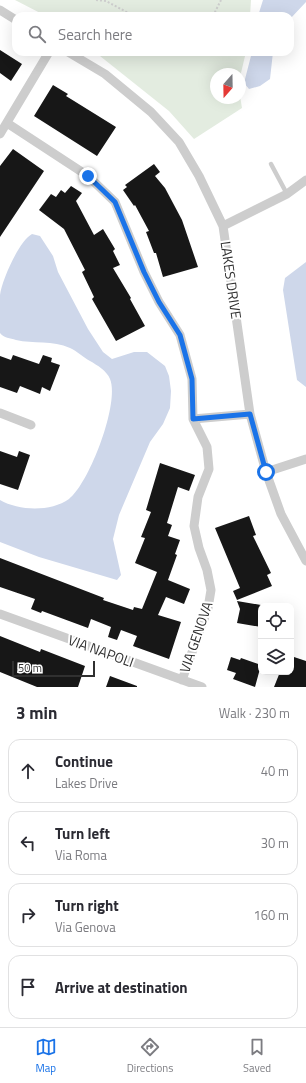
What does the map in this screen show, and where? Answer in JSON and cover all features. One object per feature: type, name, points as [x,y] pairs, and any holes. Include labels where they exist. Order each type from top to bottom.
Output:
[{"type":"street","points":[[0,10],[12,18]]},
{"type":"street","points":[[0,134],[47,56]]},
{"type":"street","name":"LAKES DRIVE","points":[[75,56],[105,74],[151,112],[179,142],[199,176],[223,226],[250,414],[266,472],[281,514],[306,561]]},
{"type":"street","name":"VIA GENOVA","points":[[7,123],[88,176],[115,202],[144,272],[159,302],[180,335],[192,379],[193,419],[206,448],[209,469],[198,496],[194,526],[199,548],[207,570],[211,590],[208,608],[182,680]]},
{"type":"street","points":[[223,226],[287,194],[306,180]]},
{"type":"street","points":[[0,413],[31,424]]},
{"type":"street","points":[[193,419],[250,414]]},
{"type":"street","points":[[266,472],[306,459]]},
{"type":"street","name":"VIA NAPOLI","points":[[0,614],[202,687]]},
{"type":"lane","points":[[271,164],[287,194]]},
{"type":"path","points":[[96,0],[106,1],[127,12]]},
{"type":"path","points":[[215,12],[221,0]]},
{"type":"shaded area","points":[[15,0],[251,0],[250,12],[38,12]]},
{"type":"shaded area","points":[[100,56],[245,56],[242,68],[210,68],[210,104],[241,104],[242,108],[194,139],[169,111]]},
{"type":"water","points":[[263,0],[306,0],[306,2],[294,15],[294,12],[259,12]]},
{"type":"water","points":[[251,56],[273,56],[270,79],[260,86],[249,89],[246,85],[246,75]]},
{"type":"water","points":[[32,234],[40,236],[53,256],[58,272],[88,329],[103,352],[112,359],[134,352],[147,352],[165,366],[169,376],[171,391],[170,408],[163,424],[150,442],[119,515],[113,539],[121,575],[117,580],[39,557],[0,542],[0,500],[8,504],[25,508],[44,508],[62,503],[69,499],[77,491],[101,442],[111,406],[112,390],[110,379],[102,368],[70,348],[57,344],[16,340],[5,337],[0,333],[1,288],[17,252],[27,238]]},
{"type":"water","points":[[306,262],[306,387],[297,380],[283,290],[285,278]]},
{"type":"building","points":[[0,50],[22,64],[11,81],[0,73]]},
{"type":"building","points":[[53,85],[68,94],[66,96],[116,127],[97,156],[34,116]]},
{"type":"building","points":[[13,149],[44,171],[0,237],[0,166]]},
{"type":"building","points":[[154,164],[160,172],[155,176],[165,188],[182,220],[198,267],[163,277],[156,253],[154,253],[146,232],[149,231],[135,205],[134,206],[123,190],[127,187],[125,185]]},
{"type":"building","points":[[71,186],[82,193],[76,201],[94,235],[103,229],[115,249],[113,251],[120,265],[113,268],[131,298],[130,299],[145,326],[116,341],[92,299],[94,297],[82,272],[85,270],[64,229],[39,210],[51,194],[56,197],[61,190],[65,193]]},
{"type":"building","points":[[13,355],[39,364],[43,355],[52,358],[51,362],[60,365],[50,391],[42,387],[40,394],[20,386],[17,393],[0,387],[0,356],[11,360]]},
{"type":"building","points":[[0,451],[17,457],[19,451],[30,455],[18,490],[0,484]]},
{"type":"building","points":[[160,463],[195,475],[189,491],[178,487],[167,523],[172,525],[168,536],[180,540],[175,554],[177,555],[168,580],[190,589],[184,604],[166,597],[158,615],[181,622],[169,659],[133,646],[137,636],[121,630],[117,640],[108,637],[111,627],[91,619],[88,628],[42,611],[41,613],[31,609],[35,599],[0,587],[0,558],[104,598],[103,600],[133,610],[134,607],[142,609],[157,572],[135,563],[145,538],[141,537],[151,512],[146,510]]},
{"type":"building","points":[[249,516],[256,535],[253,536],[271,573],[267,575],[272,586],[237,600],[233,591],[240,588],[215,528]]},
{"type":"building","points":[[237,601],[258,604],[258,626],[237,623],[240,609]]},
{"type":"building","points":[[0,636],[40,652],[41,649],[85,666],[78,687],[37,687],[0,672]]},
{"type":"building","points":[[231,657],[240,660],[241,658],[258,664],[258,675],[255,687],[233,679],[236,673],[227,670]]},
{"type":"building","points":[[294,657],[306,661],[306,687],[274,687],[279,675],[294,675]]},
{"type":"building","points":[[110,676],[137,686],[137,687],[106,687]]},
{"type":"route","points":[[88,176],[115,202],[129,239],[144,272],[159,302],[180,335],[192,379],[193,419],[250,414],[266,472]]}]
